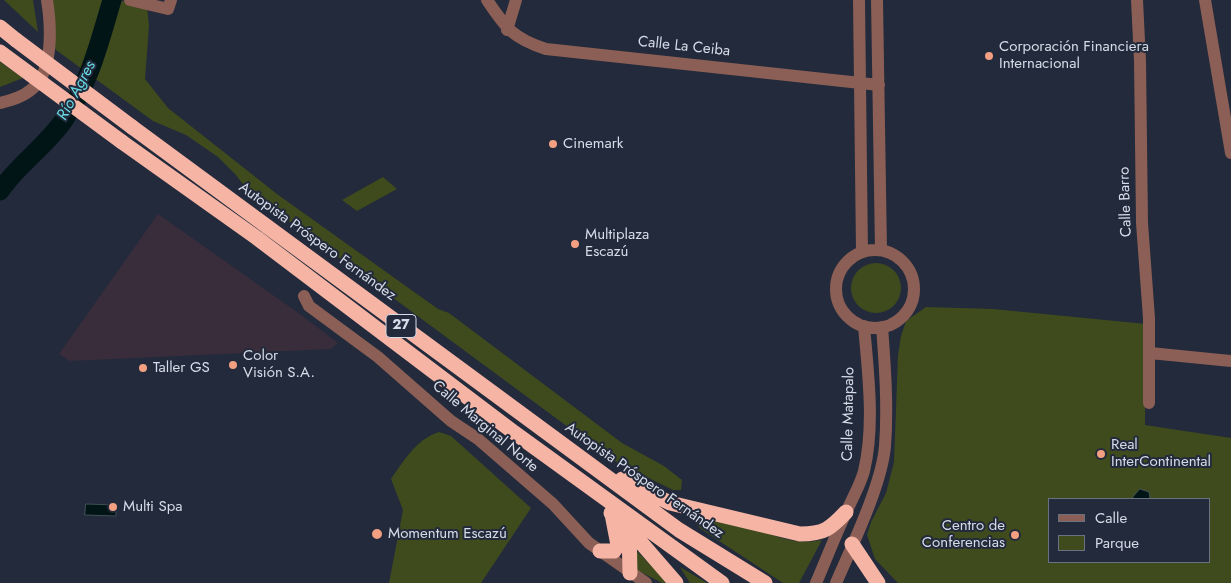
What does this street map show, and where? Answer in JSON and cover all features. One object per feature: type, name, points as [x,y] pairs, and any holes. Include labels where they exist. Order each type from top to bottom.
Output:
[{"type":"highway","name":"Autopista Próspero Fernández","points":[[5,31],[560,444],[679,530],[765,583]]},
{"type":"highway","name":"27","points":[[0,52],[257,238],[512,431],[722,583]]},
{"type":"highway","points":[[512,431],[629,529],[676,583]]},
{"type":"highway","points":[[560,444],[670,503],[740,520],[800,534],[817,534],[833,525],[846,512]]},
{"type":"highway","points":[[600,552],[614,552],[618,545],[612,514]]},
{"type":"highway","points":[[629,529],[630,573]]},
{"type":"highway","points":[[852,544],[878,583]]},
{"type":"street","points":[[0,103],[19,98],[34,89],[46,67],[50,40],[47,0]]},
{"type":"street","points":[[130,0],[168,10],[171,0]]},
{"type":"street","name":"Calle La Ceiba","points":[[487,0],[507,30],[530,44],[546,49],[879,85]]},
{"type":"street","points":[[507,30],[516,0]]},
{"type":"street","points":[[859,0],[862,252]]},
{"type":"street","points":[[877,0],[881,250]]},
{"type":"street","name":"Calle Barro","points":[[1137,0],[1140,61],[1142,223],[1150,353],[1149,403]]},
{"type":"street","points":[[1205,0],[1231,153]]},
{"type":"street","points":[[881,250],[896,256],[908,267],[914,287],[911,304],[904,315],[894,323],[882,327],[864,326],[854,322],[843,311],[837,297],[836,287],[843,267],[851,258],[862,252],[881,250]]},
{"type":"street","name":"Calle Marginal Norte","points":[[304,296],[309,306],[378,357],[451,421],[478,439],[553,504],[600,552],[646,583]]},
{"type":"street","name":"Calle Matapalo","points":[[816,583],[846,512],[859,488],[868,445],[869,378],[864,326]]},
{"type":"street","points":[[836,583],[880,470],[885,447],[885,378],[882,327]]},
{"type":"street","points":[[1150,353],[1231,361]]},
{"type":"shaded area","points":[[158,214],[338,343],[331,349],[70,361],[59,354]]},
{"type":"shaded area","points":[[1140,489],[1149,492],[1150,498],[1133,498]]},
{"type":"shaded area","points":[[86,504],[116,505],[116,516],[85,515]]},
{"type":"green space","points":[[4,0],[33,0],[38,32]]},
{"type":"green space","points":[[51,0],[117,0],[147,6],[149,26],[145,79],[168,108],[277,194],[438,309],[449,313],[622,443],[664,466],[682,480],[681,490],[673,490],[614,461],[247,190],[236,175],[218,157],[186,135],[153,121],[56,50],[52,43]]},
{"type":"green space","points":[[0,62],[23,78],[0,87]]},
{"type":"green space","points":[[383,177],[397,189],[357,211],[342,200]]},
{"type":"green space","points":[[871,263],[881,263],[894,270],[901,283],[901,293],[894,306],[881,313],[871,313],[862,309],[855,302],[851,293],[851,283],[855,274],[862,267]]},
{"type":"green space","points":[[926,307],[993,309],[1146,324],[1145,425],[1231,438],[1231,583],[898,583],[875,559],[867,535],[871,522],[886,493],[894,462],[898,355],[906,321]]},
{"type":"green space","points":[[439,432],[451,436],[531,508],[481,583],[389,583],[403,510],[391,479],[417,445]]},
{"type":"green space","points":[[688,516],[742,526],[793,541],[822,540],[799,583],[783,583],[701,529]]},
{"type":"green space","points":[[633,547],[668,583],[662,583],[633,568]]},
{"type":"green space","points":[[680,567],[707,583],[690,583]]},
{"type":"waterway","name":"Río Agres","points":[[0,191],[15,172],[59,127],[74,104],[94,60],[112,0]]},
{"type":"place","name":"Corporación Financiera Internacional","points":[[989,56]]},
{"type":"place","name":"Cinemark","points":[[553,144]]},
{"type":"place","name":"Multiplaza Escazú","points":[[575,244]]},
{"type":"place","name":"Color Visión S.A.","points":[[233,365]]},
{"type":"place","name":"Taller GS","points":[[143,368]]},
{"type":"place","name":"Real InterContinental","points":[[1101,454]]},
{"type":"place","name":"Multi Spa","points":[[113,507]]},
{"type":"place","name":"Momentum Escazú","points":[[377,534]]},
{"type":"place","name":"Centro de Conferencias","points":[[1015,535]]}]
